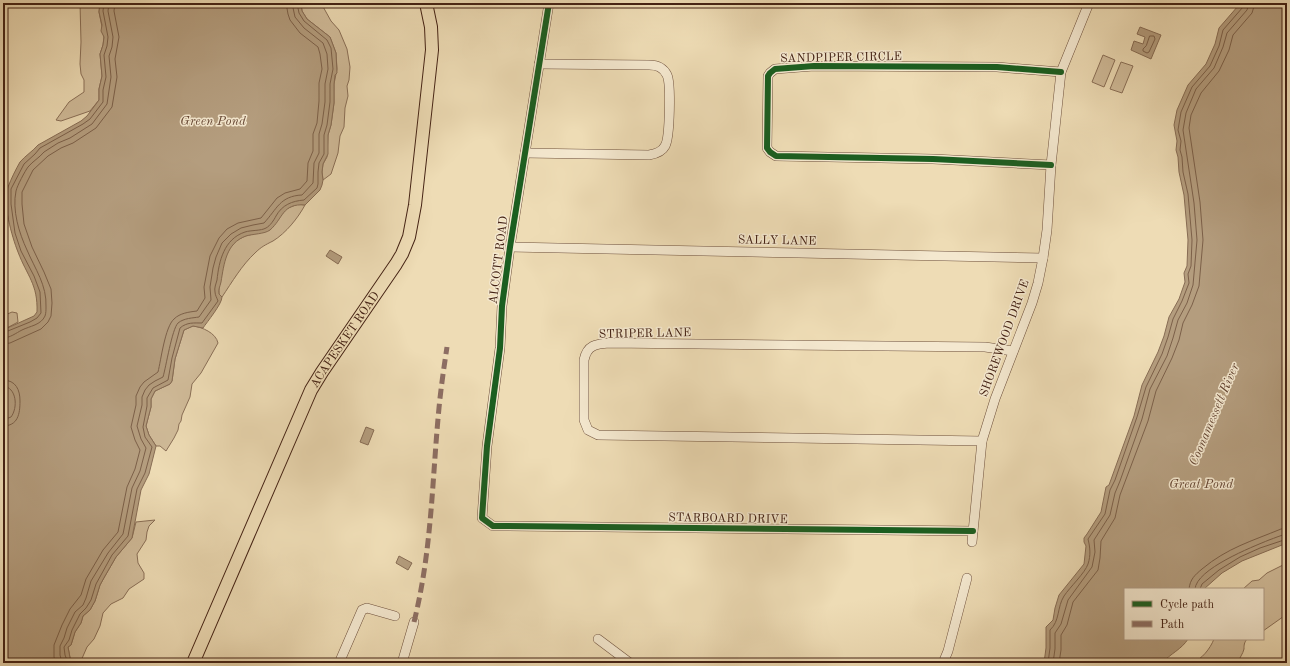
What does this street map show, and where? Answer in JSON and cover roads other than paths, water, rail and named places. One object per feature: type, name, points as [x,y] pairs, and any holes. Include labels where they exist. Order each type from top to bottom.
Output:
[{"type":"main road","name":"ACAPESKET ROAD","points":[[193,663],[311,390],[396,264],[410,237],[431,63],[432,37],[426,3]]},
{"type":"street","name":"ALCOTT ROAD","points":[[485,521],[481,516],[486,460],[500,348],[502,306],[549,3]]},
{"type":"street","name":"SHOREWOOD DRIVE","points":[[972,542],[982,441],[995,399],[1032,303],[1043,258],[1047,230],[1051,165],[1061,72],[1089,3]]},
{"type":"street","points":[[525,153],[649,155],[660,152],[665,147],[668,135],[669,80],[663,69],[656,65],[539,64]]},
{"type":"street","name":"SANDPIPER CIRCLE","points":[[1051,165],[933,159],[776,156],[767,148],[768,76],[776,68],[814,66],[997,67],[1061,72]]},
{"type":"street","name":"SALLY LANE","points":[[510,247],[1043,258]]},
{"type":"street","name":"STRIPER LANE","points":[[982,441],[598,435],[588,430],[584,420],[584,360],[586,353],[591,347],[609,343],[985,347],[1013,351]]},
{"type":"street","name":"STARBOARD DRIVE","points":[[485,521],[493,526],[972,531]]},
{"type":"street","points":[[943,663],[948,651],[967,578]]},
{"type":"street","points":[[339,663],[362,610],[367,608],[395,616]]},
{"type":"street","points":[[402,663],[414,622]]},
{"type":"street","points":[[598,639],[630,663]]},
{"type":"water","name":"Green Pond","points":[[100,3],[301,3],[302,11],[307,19],[330,37],[336,53],[337,73],[335,75],[334,103],[328,135],[328,154],[323,164],[323,180],[320,190],[305,205],[297,205],[287,209],[270,230],[246,236],[239,239],[234,244],[225,261],[219,291],[219,294],[222,297],[220,304],[203,328],[193,326],[184,330],[175,359],[172,381],[170,384],[155,391],[151,399],[151,407],[146,426],[149,435],[156,446],[149,474],[141,490],[132,538],[116,557],[100,585],[95,601],[90,610],[83,616],[81,623],[75,632],[71,645],[68,647],[71,663],[3,663],[3,413],[6,402],[3,391],[3,330],[34,316],[37,312],[34,287],[21,260],[13,238],[7,210],[6,193],[12,177],[22,160],[38,145],[81,121],[87,116],[99,100],[99,89],[102,76],[100,54],[104,37],[101,31],[102,25],[99,12]]},
{"type":"water","name":"Great Pond","points":[[1243,3],[1287,3],[1287,543],[1242,561],[1222,573],[1205,588],[1124,588],[1124,640],[1187,640],[1183,646],[1162,663],[1044,663],[1046,627],[1053,620],[1059,595],[1084,564],[1086,546],[1084,538],[1101,512],[1106,487],[1109,485],[1134,416],[1142,385],[1158,352],[1169,317],[1179,299],[1185,282],[1184,273],[1187,266],[1188,240],[1184,195],[1176,150],[1177,141],[1174,125],[1177,110],[1188,85],[1206,64],[1215,44],[1219,28],[1238,6]]},
{"type":"water","points":[[1140,27],[1161,35],[1151,59],[1131,50],[1134,41],[1143,44],[1145,37],[1137,34]]},
{"type":"water","points":[[330,250],[342,257],[338,264],[326,256]]},
{"type":"water","points":[[366,427],[374,430],[368,445],[360,442]]},
{"type":"water","points":[[399,556],[412,563],[408,570],[396,563]]},
{"type":"water label","name":"Coonamessett River","points":[[1213,414]]}]
